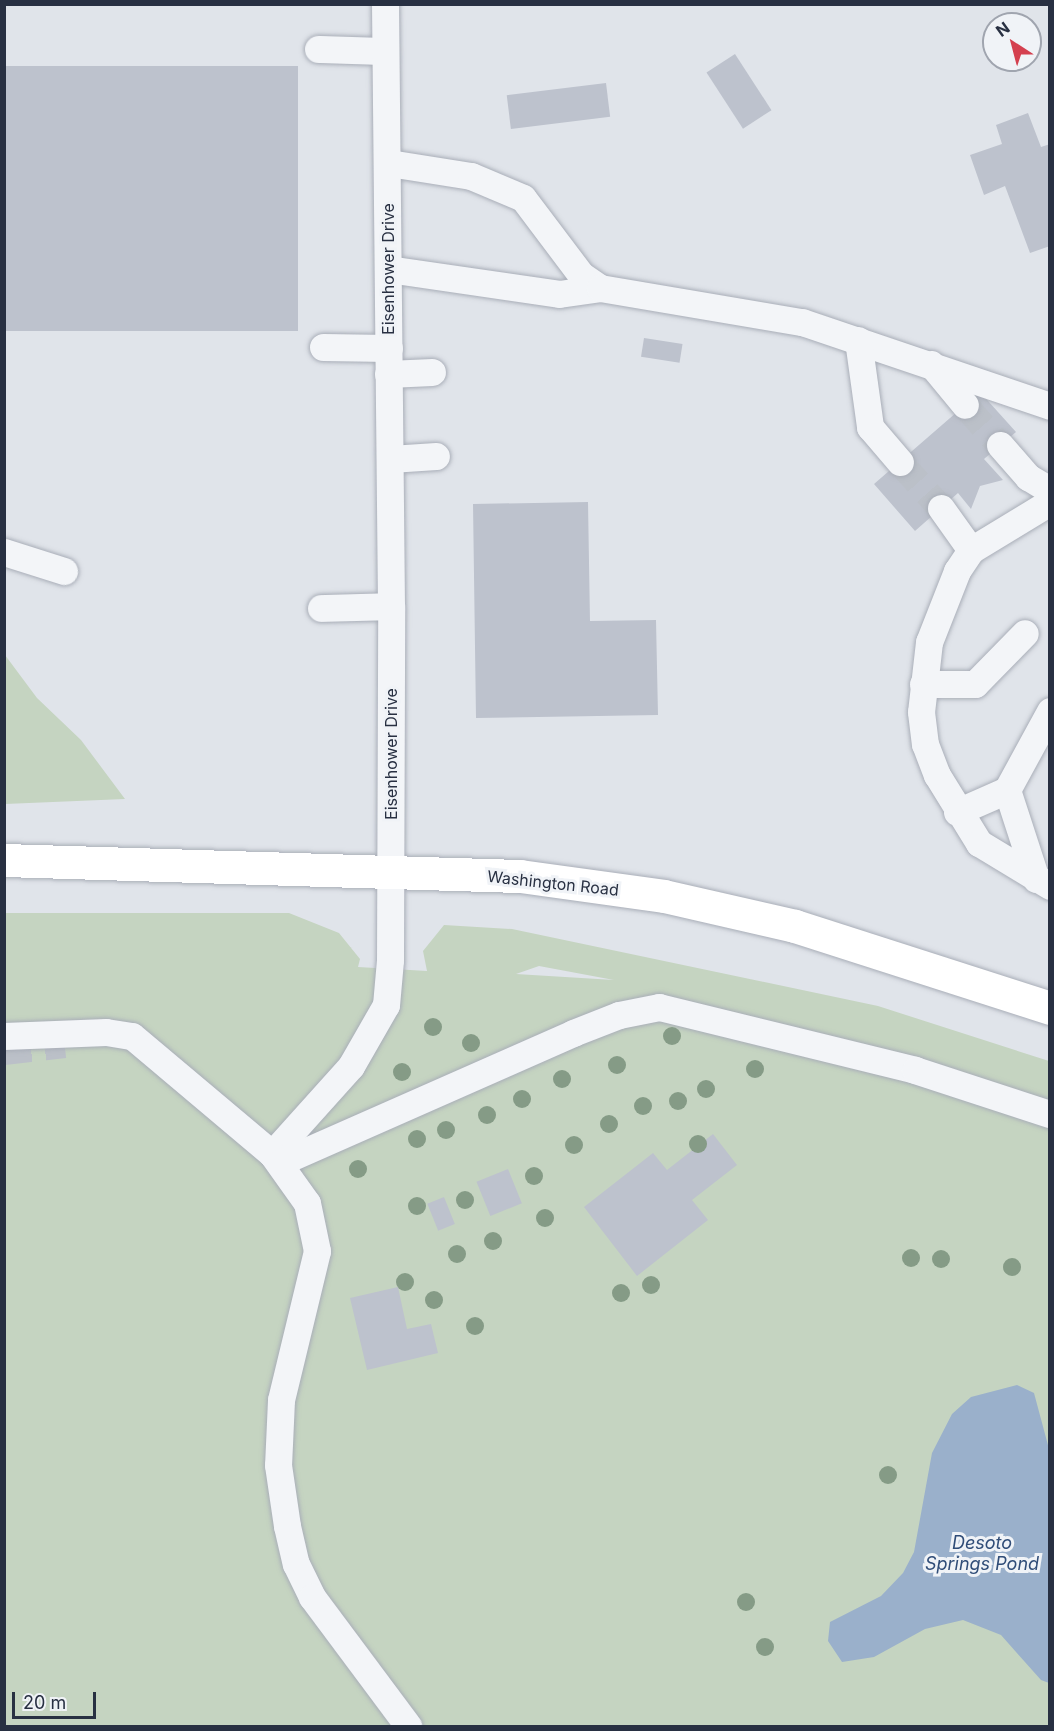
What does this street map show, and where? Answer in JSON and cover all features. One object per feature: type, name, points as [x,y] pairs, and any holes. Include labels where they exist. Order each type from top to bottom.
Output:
[{"type":"main road","name":"Washington Road","points":[[4,860],[520,876],[664,896],[795,926],[1050,1008]]},
{"type":"street","name":"Eisenhower Drive","points":[[276,1158],[351,1066],[386,1005],[391,871],[391,606],[388,361],[389,163],[385,4]]},
{"type":"street","points":[[318,49],[386,51]]},
{"type":"street","points":[[389,163],[471,176],[524,198],[581,275],[600,288]]},
{"type":"street","points":[[388,269],[560,294],[600,288],[802,322],[1050,406]]},
{"type":"street","points":[[858,340],[870,427],[900,462]]},
{"type":"street","points":[[323,347],[432,372]]},
{"type":"street","points":[[931,364],[965,405]]},
{"type":"street","points":[[1000,445],[1028,477],[1050,490]]},
{"type":"street","points":[[390,459],[436,456]]},
{"type":"street","points":[[1045,881],[979,843],[957,813],[925,744],[923,684],[929,642],[943,603],[971,550],[1050,502]]},
{"type":"street","points":[[941,508],[971,550]]},
{"type":"street","points":[[4,552],[64,572]]},
{"type":"street","points":[[321,608],[391,606]]},
{"type":"street","points":[[923,684],[975,684],[1025,633]]},
{"type":"street","points":[[957,813],[1007,790],[1050,711]]},
{"type":"street","points":[[1007,790],[1045,881]]},
{"type":"street","points":[[276,1158],[573,1033],[619,1015],[659,1007],[915,1070],[1050,1114]]},
{"type":"street","points":[[4,1036],[105,1032],[132,1036],[276,1158],[307,1203],[317,1251],[281,1400],[278,1465],[287,1526],[296,1564],[312,1596],[408,1726]]},
{"type":"green space","points":[[5,655],[37,698],[81,740],[125,799],[5,804]]},
{"type":"green space","points":[[5,913],[289,913],[339,933],[360,959],[358,967],[427,971],[423,951],[444,925],[512,929],[878,1006],[1049,1061],[1049,1726],[5,1726]],"holes":[[[539,966],[614,980],[516,974]]]},
{"type":"water","name":"Desoto Springs Pond","points":[[1017,1385],[1034,1393],[1049,1449],[1049,1683],[1041,1680],[1001,1635],[963,1620],[925,1629],[874,1657],[842,1662],[828,1641],[830,1622],[881,1596],[903,1573],[914,1552],[932,1453],[952,1414],[971,1397]]},
{"type":"building","points":[[735,54],[771,110],[743,129],[706,73]]},
{"type":"building","points":[[4,66],[298,66],[298,331],[4,331]]},
{"type":"building","points":[[606,83],[610,117],[511,129],[507,95]]},
{"type":"building","points":[[1028,113],[1041,147],[1050,144],[1050,246],[1030,253],[1005,186],[984,195],[970,155],[1002,144],[996,125]]},
{"type":"building","points":[[644,338],[683,344],[680,363],[641,357]]},
{"type":"building","points":[[980,392],[1016,432],[984,459],[1003,480],[980,486],[971,509],[958,493],[915,531],[874,484]]},
{"type":"building","points":[[588,502],[590,621],[656,620],[658,715],[476,718],[473,504]]},
{"type":"building","points":[[713,1134],[737,1165],[692,1200],[708,1220],[637,1276],[584,1207],[653,1153],[667,1170]]},
{"type":"building","points":[[508,1169],[522,1203],[490,1216],[476,1182]]},
{"type":"building","points":[[444,1197],[455,1224],[438,1231],[427,1204]]},
{"type":"building","points":[[398,1287],[407,1329],[431,1324],[438,1353],[367,1370],[350,1298]]},
{"type":"tunnel","points":[[965,405],[1000,445]]},
{"type":"tunnel","points":[[900,462],[941,508]]},
{"type":"tunnel","points":[[4,1051],[65,1044]]}]
